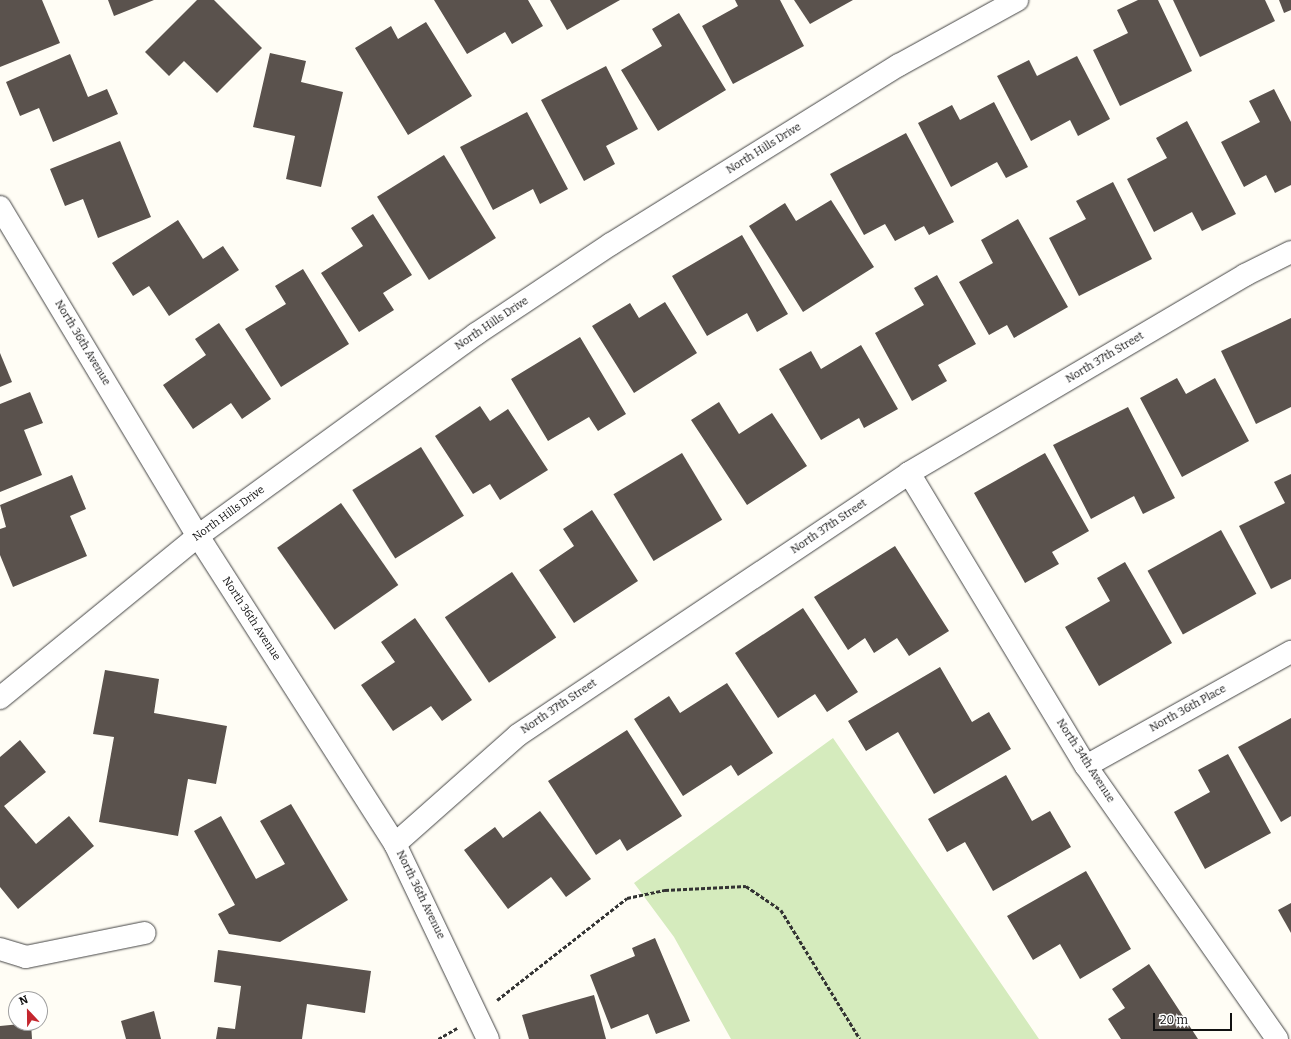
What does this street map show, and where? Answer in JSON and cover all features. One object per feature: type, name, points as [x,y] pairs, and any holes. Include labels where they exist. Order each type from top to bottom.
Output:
[{"type":"street","name":"North Hills Drive","points":[[0,698],[198,536],[476,334],[612,244],[899,65],[1017,0]]},
{"type":"street","name":"North 36th Avenue","points":[[0,207],[198,536],[395,844],[479,1014],[488,1039]]},
{"type":"street","name":"North 37th Street","points":[[395,844],[518,735],[909,473],[1244,275],[1291,252]]},
{"type":"street","name":"North 34th Avenue","points":[[909,473],[1086,766],[1277,1039]]},
{"type":"street","name":"North 36th Place","points":[[1086,766],[1291,652]]},
{"type":"street","points":[[0,949],[26,957],[145,933]]},
{"type":"path","points":[[438,1039],[479,1014],[627,898],[665,890],[746,886],[781,910],[860,1039]]},
{"type":"green space","points":[[833,738],[1039,1039],[731,1039],[674,937],[634,883]]},
{"type":"building","points":[[0,0],[42,0],[60,43],[0,67]]},
{"type":"building","points":[[108,0],[154,0],[114,16]]},
{"type":"building","points":[[197,0],[214,0],[262,48],[217,93],[184,61],[169,76],[145,52]]},
{"type":"building","points":[[434,0],[528,0],[543,26],[512,44],[505,32],[467,54]]},
{"type":"building","points":[[550,0],[620,0],[567,30]]},
{"type":"building","points":[[735,0],[780,0],[804,46],[733,84],[702,26],[738,6]]},
{"type":"building","points":[[794,0],[853,0],[810,24]]},
{"type":"building","points":[[1138,0],[1158,0],[1192,71],[1120,106],[1093,50],[1128,33],[1117,10]]},
{"type":"building","points":[[1173,0],[1265,0],[1275,21],[1200,57]]},
{"type":"building","points":[[1279,0],[1291,0],[1291,10],[1284,13]]},
{"type":"building","points":[[679,13],[726,90],[658,131],[621,70],[662,46],[652,29]]},
{"type":"building","points":[[426,22],[472,96],[408,135],[355,48],[391,26],[398,39]]},
{"type":"building","points":[[270,53],[306,61],[301,82],[343,92],[321,187],[286,179],[295,136],[253,127]]},
{"type":"building","points":[[70,54],[88,97],[107,89],[118,114],[53,142],[39,108],[20,116],[6,82]]},
{"type":"building","points":[[1077,56],[1110,119],[1078,136],[1070,120],[1031,141],[997,76],[1029,60],[1037,76]]},
{"type":"building","points":[[606,66],[638,129],[606,146],[615,164],[584,181],[541,100]]},
{"type":"building","points":[[1274,89],[1291,122],[1291,185],[1275,193],[1266,175],[1244,187],[1221,142],[1260,122],[1249,101]]},
{"type":"building","points":[[994,102],[1028,167],[1006,178],[997,162],[951,187],[918,123],[952,105],[960,120]]},
{"type":"building","points":[[527,112],[568,189],[540,204],[533,189],[493,210],[460,147]]},
{"type":"building","points":[[1187,121],[1236,214],[1202,231],[1192,212],[1154,232],[1127,179],[1167,158],[1156,138]]},
{"type":"building","points":[[906,133],[954,222],[929,235],[924,226],[895,241],[885,224],[864,235],[830,174]]},
{"type":"building","points":[[120,141],[151,217],[98,238],[83,199],[65,206],[50,169]]},
{"type":"building","points":[[444,155],[496,238],[429,280],[377,197]]},
{"type":"building","points":[[1113,182],[1152,259],[1079,296],[1049,238],[1086,219],[1076,201]]},
{"type":"building","points":[[831,200],[874,267],[803,312],[749,226],[785,203],[796,221]]},
{"type":"building","points":[[373,214],[412,275],[383,293],[394,310],[359,332],[321,273],[363,246],[351,228]]},
{"type":"building","points":[[1018,219],[1068,307],[1014,338],[1007,325],[989,335],[959,282],[993,263],[981,240]]},
{"type":"building","points":[[178,220],[203,259],[223,246],[239,270],[169,316],[149,286],[133,296],[112,263]]},
{"type":"building","points":[[742,235],[788,314],[757,332],[747,313],[707,336],[672,276]]},
{"type":"building","points":[[303,269],[349,344],[281,387],[245,329],[286,304],[275,286]]},
{"type":"building","points":[[937,275],[976,344],[938,365],[947,381],[912,401],[875,333],[924,305],[914,288]]},
{"type":"building","points":[[665,302],[697,353],[634,393],[592,326],[630,303],[639,318]]},
{"type":"building","points":[[1291,318],[1291,407],[1256,424],[1221,351]]},
{"type":"building","points":[[219,323],[271,399],[242,419],[231,403],[193,429],[163,385],[206,355],[195,339]]},
{"type":"building","points":[[580,337],[626,414],[598,431],[589,417],[548,441],[511,379]]},
{"type":"building","points":[[861,345],[898,409],[864,428],[859,418],[821,440],[779,369],[811,351],[821,369]]},
{"type":"building","points":[[0,353],[12,382],[0,387]]},
{"type":"building","points":[[1177,378],[1186,394],[1215,378],[1249,441],[1182,477],[1140,398]]},
{"type":"building","points":[[30,392],[43,423],[24,430],[42,475],[0,492],[0,404]]},
{"type":"building","points":[[719,402],[739,434],[772,413],[807,466],[747,505],[691,420]]},
{"type":"building","points":[[480,406],[490,421],[508,409],[548,470],[500,500],[490,484],[473,494],[435,436]]},
{"type":"building","points":[[1128,407],[1175,498],[1143,514],[1134,496],[1091,519],[1053,445]]},
{"type":"building","points":[[421,447],[464,516],[395,559],[352,490]]},
{"type":"building","points":[[682,453],[722,520],[654,561],[613,494]]},
{"type":"building","points":[[1045,453],[1089,531],[1052,552],[1059,564],[1025,583],[974,493]]},
{"type":"building","points":[[1291,474],[1291,579],[1271,589],[1239,526],[1285,503],[1274,482]]},
{"type":"building","points":[[72,475],[86,509],[70,516],[87,556],[13,587],[0,555],[0,529],[6,527],[0,505]]},
{"type":"building","points":[[341,503],[398,585],[334,630],[277,548]]},
{"type":"building","points":[[592,510],[638,581],[574,623],[539,570],[574,546],[563,529]]},
{"type":"building","points":[[1221,530],[1256,594],[1183,635],[1148,571]]},
{"type":"building","points":[[895,546],[949,631],[909,656],[897,638],[874,653],[865,638],[848,650],[814,597]]},
{"type":"building","points":[[1125,562],[1172,643],[1099,686],[1065,627],[1110,601],[1097,578]]},
{"type":"building","points":[[512,572],[556,637],[489,683],[445,617]]},
{"type":"building","points":[[803,608],[858,692],[827,712],[815,694],[778,718],[735,653]]},
{"type":"building","points":[[415,618],[472,700],[442,721],[431,706],[393,731],[361,685],[395,662],[381,642]]},
{"type":"building","points":[[940,667],[972,722],[989,712],[1011,749],[934,794],[898,732],[866,751],[848,721]]},
{"type":"building","points":[[105,670],[159,679],[154,713],[227,726],[216,784],[188,779],[178,836],[99,822],[114,737],[93,734]]},
{"type":"building","points":[[727,683],[773,753],[738,776],[731,765],[683,796],[634,719],[669,696],[680,713]]},
{"type":"building","points":[[1291,718],[1291,816],[1281,822],[1238,747]]},
{"type":"building","points":[[627,730],[682,816],[627,851],[620,839],[596,855],[548,781]]},
{"type":"building","points":[[20,740],[46,772],[4,806],[36,844],[69,816],[94,846],[18,909],[0,887],[0,757]]},
{"type":"building","points":[[1228,754],[1271,833],[1205,869],[1174,812],[1210,792],[1198,770]]},
{"type":"building","points":[[1006,775],[1032,821],[1050,811],[1071,847],[993,891],[965,842],[947,852],[928,819]]},
{"type":"building","points":[[291,804],[348,900],[280,942],[229,934],[218,914],[235,905],[194,831],[221,816],[256,879],[285,864],[260,821]]},
{"type":"building","points":[[540,811],[591,879],[566,897],[551,877],[508,909],[464,850],[495,827],[503,838]]},
{"type":"building","points":[[1086,871],[1131,949],[1080,979],[1060,944],[1033,960],[1007,916]]},
{"type":"building","points":[[1291,903],[1291,933],[1278,910]]},
{"type":"building","points":[[655,938],[690,1021],[656,1034],[648,1014],[611,1029],[590,975],[635,956],[632,948]]},
{"type":"building","points":[[218,950],[371,971],[365,1013],[307,1004],[302,1039],[216,1039],[218,1027],[235,1029],[241,986],[214,982]]},
{"type":"building","points":[[1149,964],[1198,1039],[1121,1039],[1108,1019],[1125,1008],[1112,989]]},
{"type":"building","points":[[594,995],[606,1039],[529,1039],[522,1015]]},
{"type":"building","points":[[154,1011],[161,1039],[126,1039],[121,1021]]},
{"type":"building","points":[[8,1025],[8,1031],[32,1031],[32,1039],[0,1039],[0,1026]]}]
